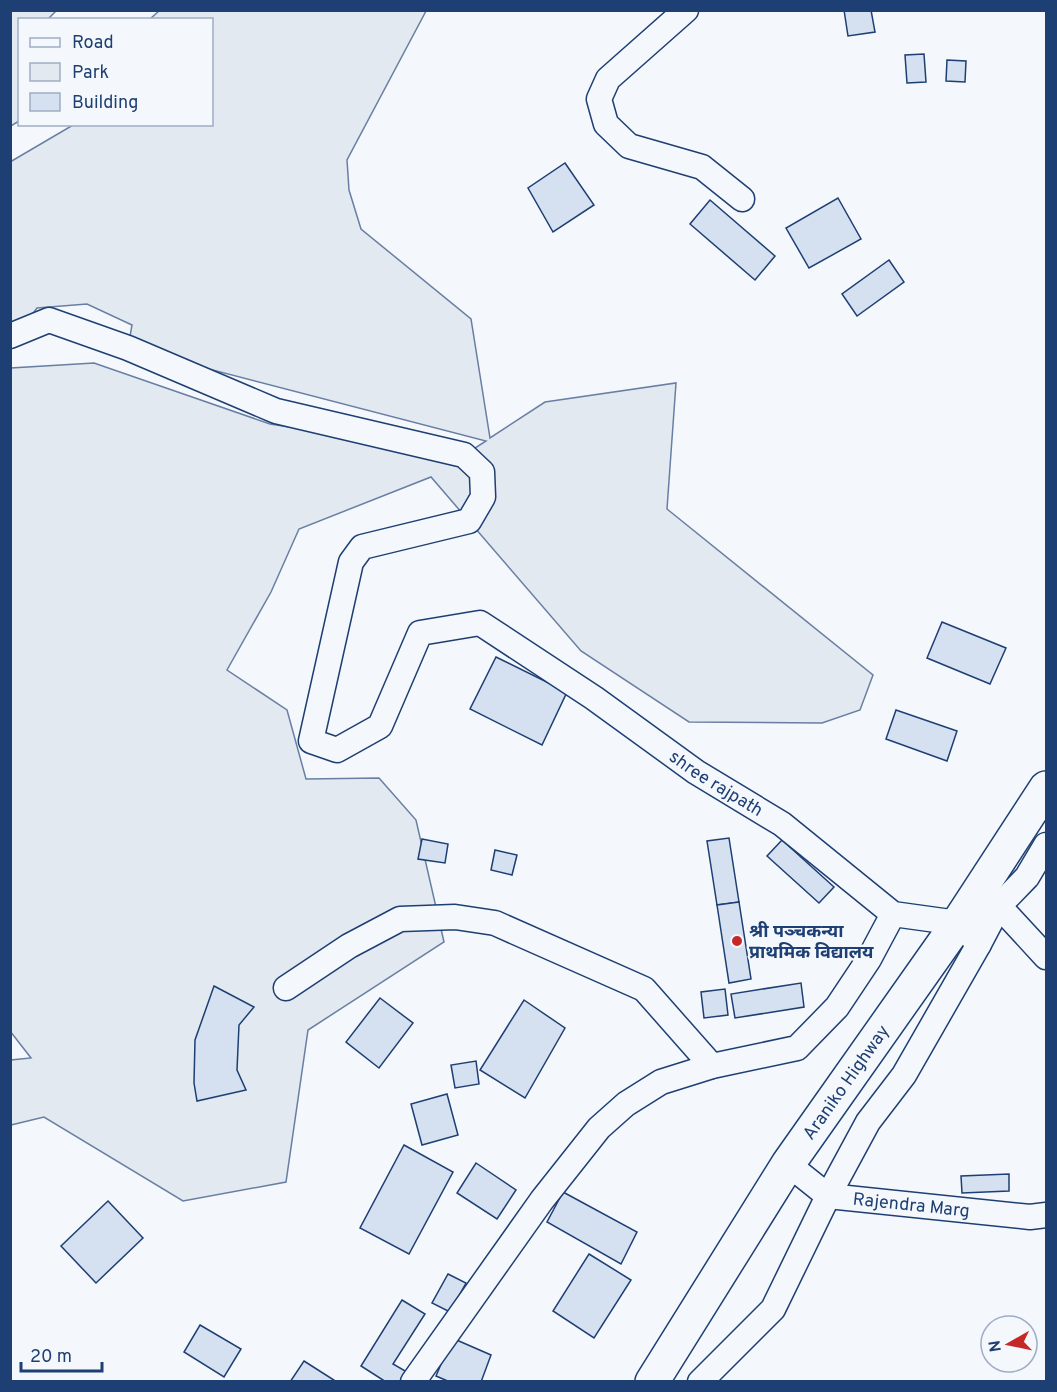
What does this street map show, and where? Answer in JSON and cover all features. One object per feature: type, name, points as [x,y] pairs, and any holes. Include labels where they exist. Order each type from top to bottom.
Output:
[{"type":"highway","name":"Araniko Highway","points":[[652,1382],[788,1164],[968,934],[1047,788]]},
{"type":"street","points":[[686,10],[608,79],[599,99],[606,124],[630,146],[702,167],[742,199]]},
{"type":"street","name":"shree rajpath","points":[[10,336],[49,320],[128,348],[276,411],[464,455],[482,472],[483,496],[469,521],[362,547],[351,562],[311,741],[337,750],[380,726],[420,633],[480,623],[594,698],[696,772],[782,824],[893,914]]},
{"type":"street","points":[[700,1382],[773,1309],[828,1196],[868,1122],[904,1075],[968,934],[1027,877],[1047,845]]},
{"type":"street","points":[[999,906],[1047,957]]},
{"type":"street","points":[[413,1382],[542,1200],[599,1128],[626,1104],[660,1082],[711,1066],[797,1048],[837,1007],[869,959],[893,914],[968,934]]},
{"type":"street","points":[[286,988],[350,946],[400,919],[455,917],[495,923],[644,989],[711,1066]]},
{"type":"street","name":"Rajendra Marg","points":[[788,1164],[828,1196],[1030,1217],[1047,1215]]},
{"type":"green space","points":[[11,10],[56,11],[49,18],[18,18],[18,122],[11,126]]},
{"type":"green space","points":[[159,11],[426,11],[347,160],[349,190],[361,229],[471,319],[490,438],[545,402],[676,383],[667,509],[873,675],[860,710],[822,723],[689,722],[581,651],[431,477],[299,529],[271,592],[227,670],[287,710],[306,779],[379,778],[416,820],[444,942],[308,1030],[286,1182],[183,1201],[44,1117],[11,1125],[11,1060],[31,1058],[10,1031],[11,368],[94,363],[270,424],[466,454],[486,441],[128,348],[132,325],[87,304],[37,308],[19,332],[11,333],[10,162],[71,126],[213,126],[213,18],[151,18]]},
{"type":"building","points":[[844,10],[871,10],[875,32],[848,36]]},
{"type":"building","points":[[924,54],[926,82],[907,83],[905,55]]},
{"type":"building","points":[[947,60],[966,61],[965,82],[946,81]]},
{"type":"building","points":[[565,163],[594,205],[553,232],[528,188]]},
{"type":"building","points":[[838,198],[861,239],[809,268],[786,228]]},
{"type":"building","points":[[710,200],[775,256],[755,280],[690,224]]},
{"type":"building","points":[[889,260],[904,282],[857,316],[842,294]]},
{"type":"building","points":[[942,622],[1006,648],[990,684],[927,658]]},
{"type":"building","points":[[496,657],[567,692],[542,745],[470,709]]},
{"type":"building","points":[[896,710],[957,731],[947,761],[886,739]]},
{"type":"building","points":[[729,838],[739,902],[717,905],[707,841]]},
{"type":"building","points":[[422,839],[448,844],[445,863],[418,859]]},
{"type":"building","points":[[782,840],[834,887],[819,903],[767,856]]},
{"type":"building","points":[[495,850],[517,855],[512,875],[491,870]]},
{"type":"building","points":[[739,902],[751,979],[729,983],[717,905]]},
{"type":"building","points":[[801,983],[804,1007],[735,1018],[731,994]]},
{"type":"building","points":[[214,986],[254,1007],[239,1025],[237,1070],[246,1090],[197,1101],[194,1083],[195,1040]]},
{"type":"building","points":[[725,989],[728,1015],[704,1018],[701,992]]},
{"type":"building","points":[[380,998],[413,1023],[379,1068],[346,1042]]},
{"type":"building","points":[[524,1000],[565,1028],[525,1098],[480,1070]]},
{"type":"building","points":[[476,1061],[479,1084],[455,1088],[451,1065]]},
{"type":"building","points":[[447,1094],[458,1135],[422,1145],[411,1104]]},
{"type":"building","points":[[404,1145],[453,1172],[409,1254],[360,1228]]},
{"type":"building","points":[[476,1163],[516,1190],[497,1219],[457,1193]]},
{"type":"building","points":[[1009,1174],[1009,1191],[962,1193],[961,1176]]},
{"type":"building","points":[[563,1192],[637,1232],[621,1264],[547,1222]]},
{"type":"building","points":[[108,1201],[143,1238],[96,1283],[61,1246]]},
{"type":"building","points":[[589,1254],[631,1280],[594,1338],[553,1311]]},
{"type":"building","points":[[448,1274],[466,1283],[450,1312],[432,1303]]},
{"type":"building","points":[[402,1300],[425,1314],[393,1364],[407,1372],[401,1382],[386,1382],[361,1366]]},
{"type":"building","points":[[200,1325],[241,1349],[224,1377],[184,1352]]},
{"type":"building","points":[[452,1338],[491,1355],[481,1382],[450,1382],[436,1376]]},
{"type":"building","points":[[304,1361],[337,1382],[290,1382]]},
{"type":"place","name":"श्री पञ्चकन्या प्राथमिक विद्यालय","points":[[737,941]]}]
